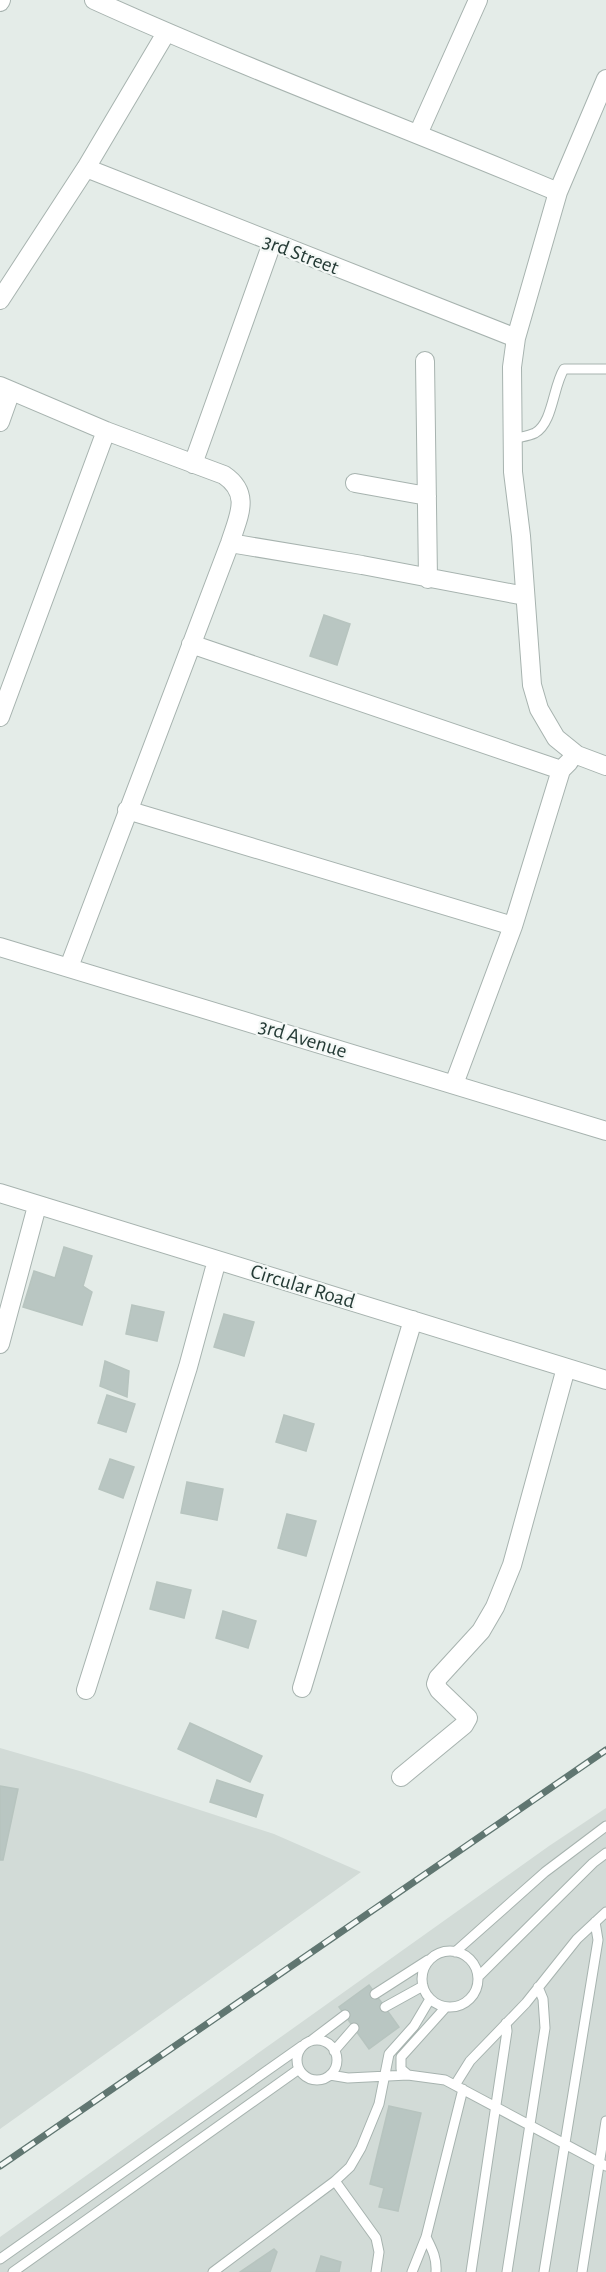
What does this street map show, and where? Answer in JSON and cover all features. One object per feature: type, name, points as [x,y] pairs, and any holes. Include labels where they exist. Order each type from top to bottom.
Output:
[{"type":"street","points":[[94,0],[166,33],[558,192]]},
{"type":"street","points":[[418,134],[478,0]]},
{"type":"street","points":[[0,300],[86,168],[166,33]]},
{"type":"street","points":[[606,79],[558,192],[516,338],[512,367],[513,472],[532,685],[538,709],[556,738],[577,755],[606,766]]},
{"type":"street","name":"3rd Street","points":[[86,168],[516,338]]},
{"type":"street","points":[[192,464],[272,243]]},
{"type":"street","points":[[425,361],[428,579]]},
{"type":"street","points":[[0,422],[6,389],[106,431],[224,475],[232,480],[239,490],[242,505],[230,543],[69,967]]},
{"type":"street","points":[[0,717],[106,431]]},
{"type":"street","points":[[355,483],[427,496]]},
{"type":"street","points":[[230,543],[525,596]]},
{"type":"street","points":[[191,644],[561,770]]},
{"type":"street","points":[[454,1084],[513,926],[561,770],[577,755]]},
{"type":"street","points":[[128,810],[513,926]]},
{"type":"street","name":"3rd Avenue","points":[[0,947],[606,1131]]},
{"type":"street","name":"Circular Road","points":[[0,1194],[606,1380]]},
{"type":"street","points":[[0,1344],[37,1206]]},
{"type":"street","points":[[86,1690],[188,1367],[217,1260]]},
{"type":"street","points":[[302,1688],[413,1320]]},
{"type":"street","points":[[400,1777],[464,1725],[468,1718],[438,1690],[436,1684],[438,1678],[481,1632],[495,1607],[512,1564],[566,1368]]},
{"type":"lane","points":[[513,439],[536,433],[545,423],[558,377],[564,369],[606,369]]},
{"type":"lane","points":[[455,1952],[545,1872],[606,1826]]},
{"type":"lane","points":[[478,1977],[593,1863],[606,1853]]},
{"type":"lane","points":[[412,2272],[426,2237],[459,2087],[470,2061],[538,1987],[577,1939],[606,1912]]},
{"type":"lane","points":[[544,2272],[598,1940],[595,1922]]},
{"type":"lane","points":[[375,1994],[430,1959],[446,1951],[455,1952],[471,1960],[478,1977],[478,1986],[463,2005],[446,2007],[430,2000],[423,1986],[422,1975],[430,1959]]},
{"type":"lane","points":[[385,2007],[423,1986]]},
{"type":"lane","points":[[507,2272],[545,2028],[543,1999],[538,1987]]},
{"type":"lane","points":[[213,2272],[335,2181],[350,2167],[361,2148],[379,2104],[389,2054],[414,2026],[430,2000]]},
{"type":"lane","points":[[408,2075],[401,2069],[401,2056],[446,2007]]},
{"type":"lane","points":[[0,2259],[345,2015]]},
{"type":"lane","points":[[471,2272],[507,2031],[506,2023]]},
{"type":"lane","points":[[334,2050],[354,2028]]},
{"type":"lane","points":[[312,2040],[325,2042],[334,2050],[336,2063],[330,2075]]},
{"type":"lane","points":[[302,2046],[297,2058],[299,2069],[311,2079],[318,2080],[330,2075],[348,2078],[408,2075],[435,2078],[459,2087],[603,2164]]},
{"type":"lane","points":[[13,2272],[299,2069]]},
{"type":"lane","points":[[582,2272],[603,2164],[606,2121]]},
{"type":"lane","points":[[335,2181],[376,2238],[380,2252],[376,2272]]},
{"type":"lane","points":[[426,2237],[433,2250],[436,2272]]},
{"type":"shaded area","points":[[0,1748],[83,1772],[274,1834],[361,1872],[0,2129]]},
{"type":"shaded area","points":[[606,1808],[606,2272],[0,2272],[0,2237],[549,1846]]},
{"type":"building","points":[[324,615],[350,624],[337,665],[310,656]]},
{"type":"building","points":[[64,1247],[92,1256],[83,1286],[92,1292],[82,1325],[23,1307],[34,1271],[55,1278]]},
{"type":"building","points":[[132,1305],[164,1312],[157,1341],[126,1334]]},
{"type":"building","points":[[224,1314],[254,1322],[244,1356],[214,1347]]},
{"type":"building","points":[[105,1361],[129,1371],[127,1397],[100,1386]]},
{"type":"building","points":[[107,1395],[135,1404],[126,1432],[98,1423]]},
{"type":"building","points":[[284,1415],[314,1424],[306,1451],[276,1442]]},
{"type":"building","points":[[110,1459],[134,1467],[123,1498],[99,1489]]},
{"type":"building","points":[[187,1482],[223,1489],[217,1520],[181,1513]]},
{"type":"building","points":[[287,1514],[316,1521],[306,1556],[278,1548]]},
{"type":"building","points":[[157,1582],[191,1590],[184,1618],[150,1609]]},
{"type":"building","points":[[223,1611],[256,1621],[248,1648],[216,1638]]},
{"type":"building","points":[[190,1723],[262,1756],[250,1782],[178,1749]]},
{"type":"building","points":[[217,1780],[263,1795],[256,1817],[210,1802]]},
{"type":"building","points":[[0,1786],[18,1789],[3,1860],[0,1860]]},
{"type":"building","points":[[369,1985],[399,2027],[369,2049],[339,2007]]},
{"type":"building","points":[[389,2106],[421,2113],[398,2211],[379,2207],[384,2188],[370,2184]]},
{"type":"building","points":[[274,2249],[277,2252],[270,2272],[240,2272]]},
{"type":"building","points":[[321,2256],[341,2262],[339,2272],[316,2272]]},
{"type":"railway","points":[[0,2166],[606,1750]]}]
